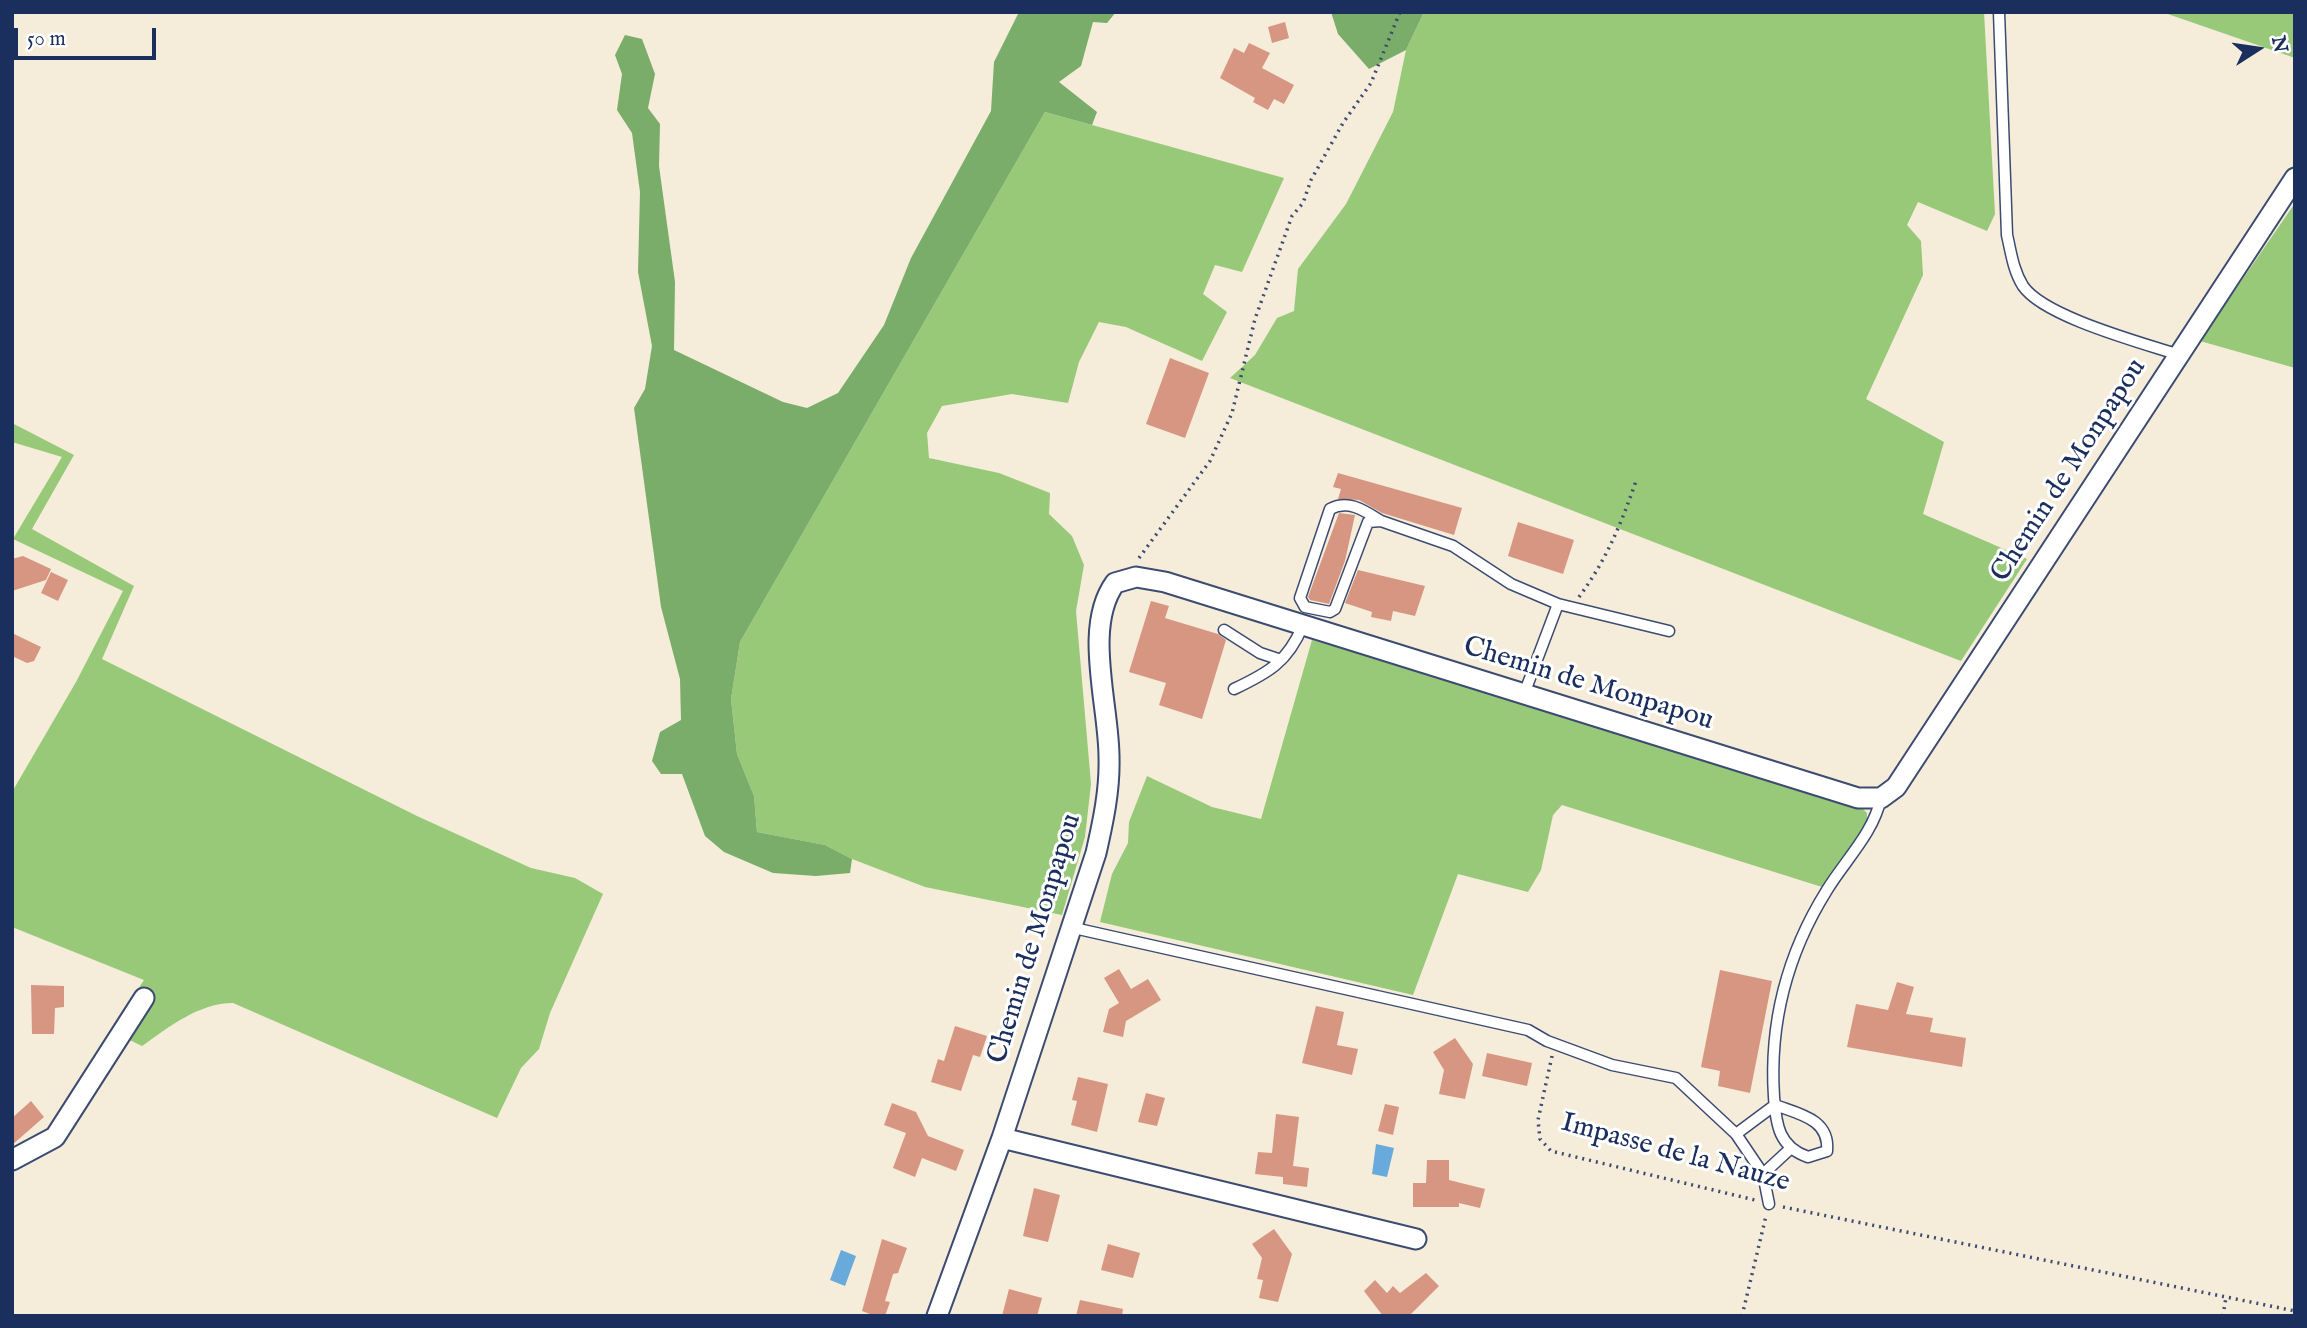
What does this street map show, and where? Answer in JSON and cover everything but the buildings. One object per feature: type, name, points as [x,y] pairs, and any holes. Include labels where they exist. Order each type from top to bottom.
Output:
[{"type":"street","name":"Chemin de Monpapou","points":[[937,1316],[1002,1138],[1074,928],[1096,853],[1108,783],[1108,734],[1100,653],[1102,610],[1115,583],[1136,577],[1165,582],[1858,798],[1881,798],[1896,787],[2295,177]]},
{"type":"street","points":[[12,1160],[55,1137],[144,998]]},
{"type":"street","points":[[1002,1138],[1416,1239]]},
{"type":"lane","points":[[1999,12],[2007,235],[2013,265],[2024,287],[2039,301],[2118,337],[2179,355]]},
{"type":"lane","points":[[1381,521],[1368,522],[1335,609],[1330,612],[1305,607],[1300,598],[1330,509],[1339,504],[1360,507],[1381,521],[1452,545],[1511,584],[1558,604],[1669,631]]},
{"type":"lane","points":[[1524,694],[1558,604]]},
{"type":"lane","points":[[1234,689],[1268,673],[1294,647],[1303,625]]},
{"type":"lane","points":[[1224,630],[1260,653],[1281,660]]},
{"type":"lane","points":[[1775,1105],[1814,1120],[1823,1128],[1828,1140],[1827,1151],[1815,1157],[1790,1149],[1780,1136],[1775,1105],[1772,1062],[1776,1016],[1797,942],[1828,888],[1870,828],[1881,798]]},
{"type":"lane","points":[[1074,928],[1528,1030],[1547,1041],[1612,1065],[1676,1078],[1736,1134],[1763,1174],[1769,1204]]},
{"type":"lane","points":[[1736,1134],[1775,1105]]},
{"type":"lane","points":[[1763,1174],[1790,1149]]},
{"type":"path","points":[[1136,577],[1142,551],[1202,471],[1232,413],[1255,318],[1292,216],[1303,203],[1311,180],[1343,122],[1371,83],[1400,12]]},
{"type":"path","points":[[1572,607],[1607,557],[1637,478]]},
{"type":"path","name":"Impasse de la Nauze","points":[[1547,1041],[1552,1056],[1538,1120],[1540,1139],[1551,1151],[1769,1204],[2295,1311]]},
{"type":"path","points":[[1742,1316],[1769,1204]]},
{"type":"path","points":[[2222,1316],[2226,1297]]},
{"type":"green space","points":[[1019,12],[1116,12],[1107,23],[1093,22],[1081,66],[1059,82],[1097,112],[1092,125],[1045,112],[740,642],[731,699],[737,754],[754,796],[757,832],[825,845],[852,859],[850,873],[816,876],[773,873],[724,852],[705,836],[682,774],[661,774],[652,761],[660,732],[681,720],[680,679],[661,607],[634,408],[645,389],[652,346],[638,272],[640,192],[632,133],[617,110],[622,74],[615,55],[625,35],[642,39],[655,74],[648,108],[660,124],[659,166],[675,282],[674,350],[783,402],[807,408],[838,393],[884,325],[911,258],[991,111],[994,62]]},
{"type":"green space","points":[[1331,12],[1424,12],[1406,50],[1369,69],[1338,34]]},
{"type":"green space","points":[[1424,12],[1984,12],[1995,214],[1987,231],[1918,202],[1907,225],[1921,241],[1923,275],[1866,399],[1944,442],[1923,514],[2027,559],[1961,661],[1230,378],[1255,355],[1277,318],[1294,311],[1298,269],[1346,204],[1393,112],[1406,50]]},
{"type":"green space","points":[[2162,12],[2295,12],[2295,58]]},
{"type":"green space","points":[[1045,112],[1284,178],[1242,272],[1215,265],[1203,294],[1227,312],[1202,361],[1126,327],[1099,322],[1079,362],[1068,403],[1012,394],[942,406],[927,433],[929,458],[999,473],[1050,493],[1049,514],[1072,536],[1084,565],[1076,611],[1091,784],[1085,837],[1062,915],[925,887],[852,859],[825,845],[757,832],[754,796],[737,754],[731,699],[740,642]]},
{"type":"green space","points":[[2295,203],[2295,368],[2200,341]]},
{"type":"green space","points":[[12,423],[74,455],[32,529],[134,586],[102,659],[417,816],[531,868],[575,878],[603,894],[550,1013],[539,1049],[521,1068],[497,1118],[233,1003],[220,1004],[196,1012],[142,1046],[111,1031],[144,980],[12,927],[12,792],[76,682],[123,591],[13,539],[62,457],[12,442]]},
{"type":"green space","points":[[1312,640],[1503,695],[1862,808],[1867,813],[1867,824],[1822,887],[1562,805],[1553,815],[1541,870],[1528,892],[1458,874],[1413,995],[1100,922],[1112,874],[1128,843],[1129,822],[1147,776],[1212,807],[1261,819]]},
{"type":"water","points":[[1376,1144],[1394,1148],[1387,1177],[1372,1174]]},
{"type":"water","points":[[841,1250],[856,1256],[845,1286],[830,1280]]}]
